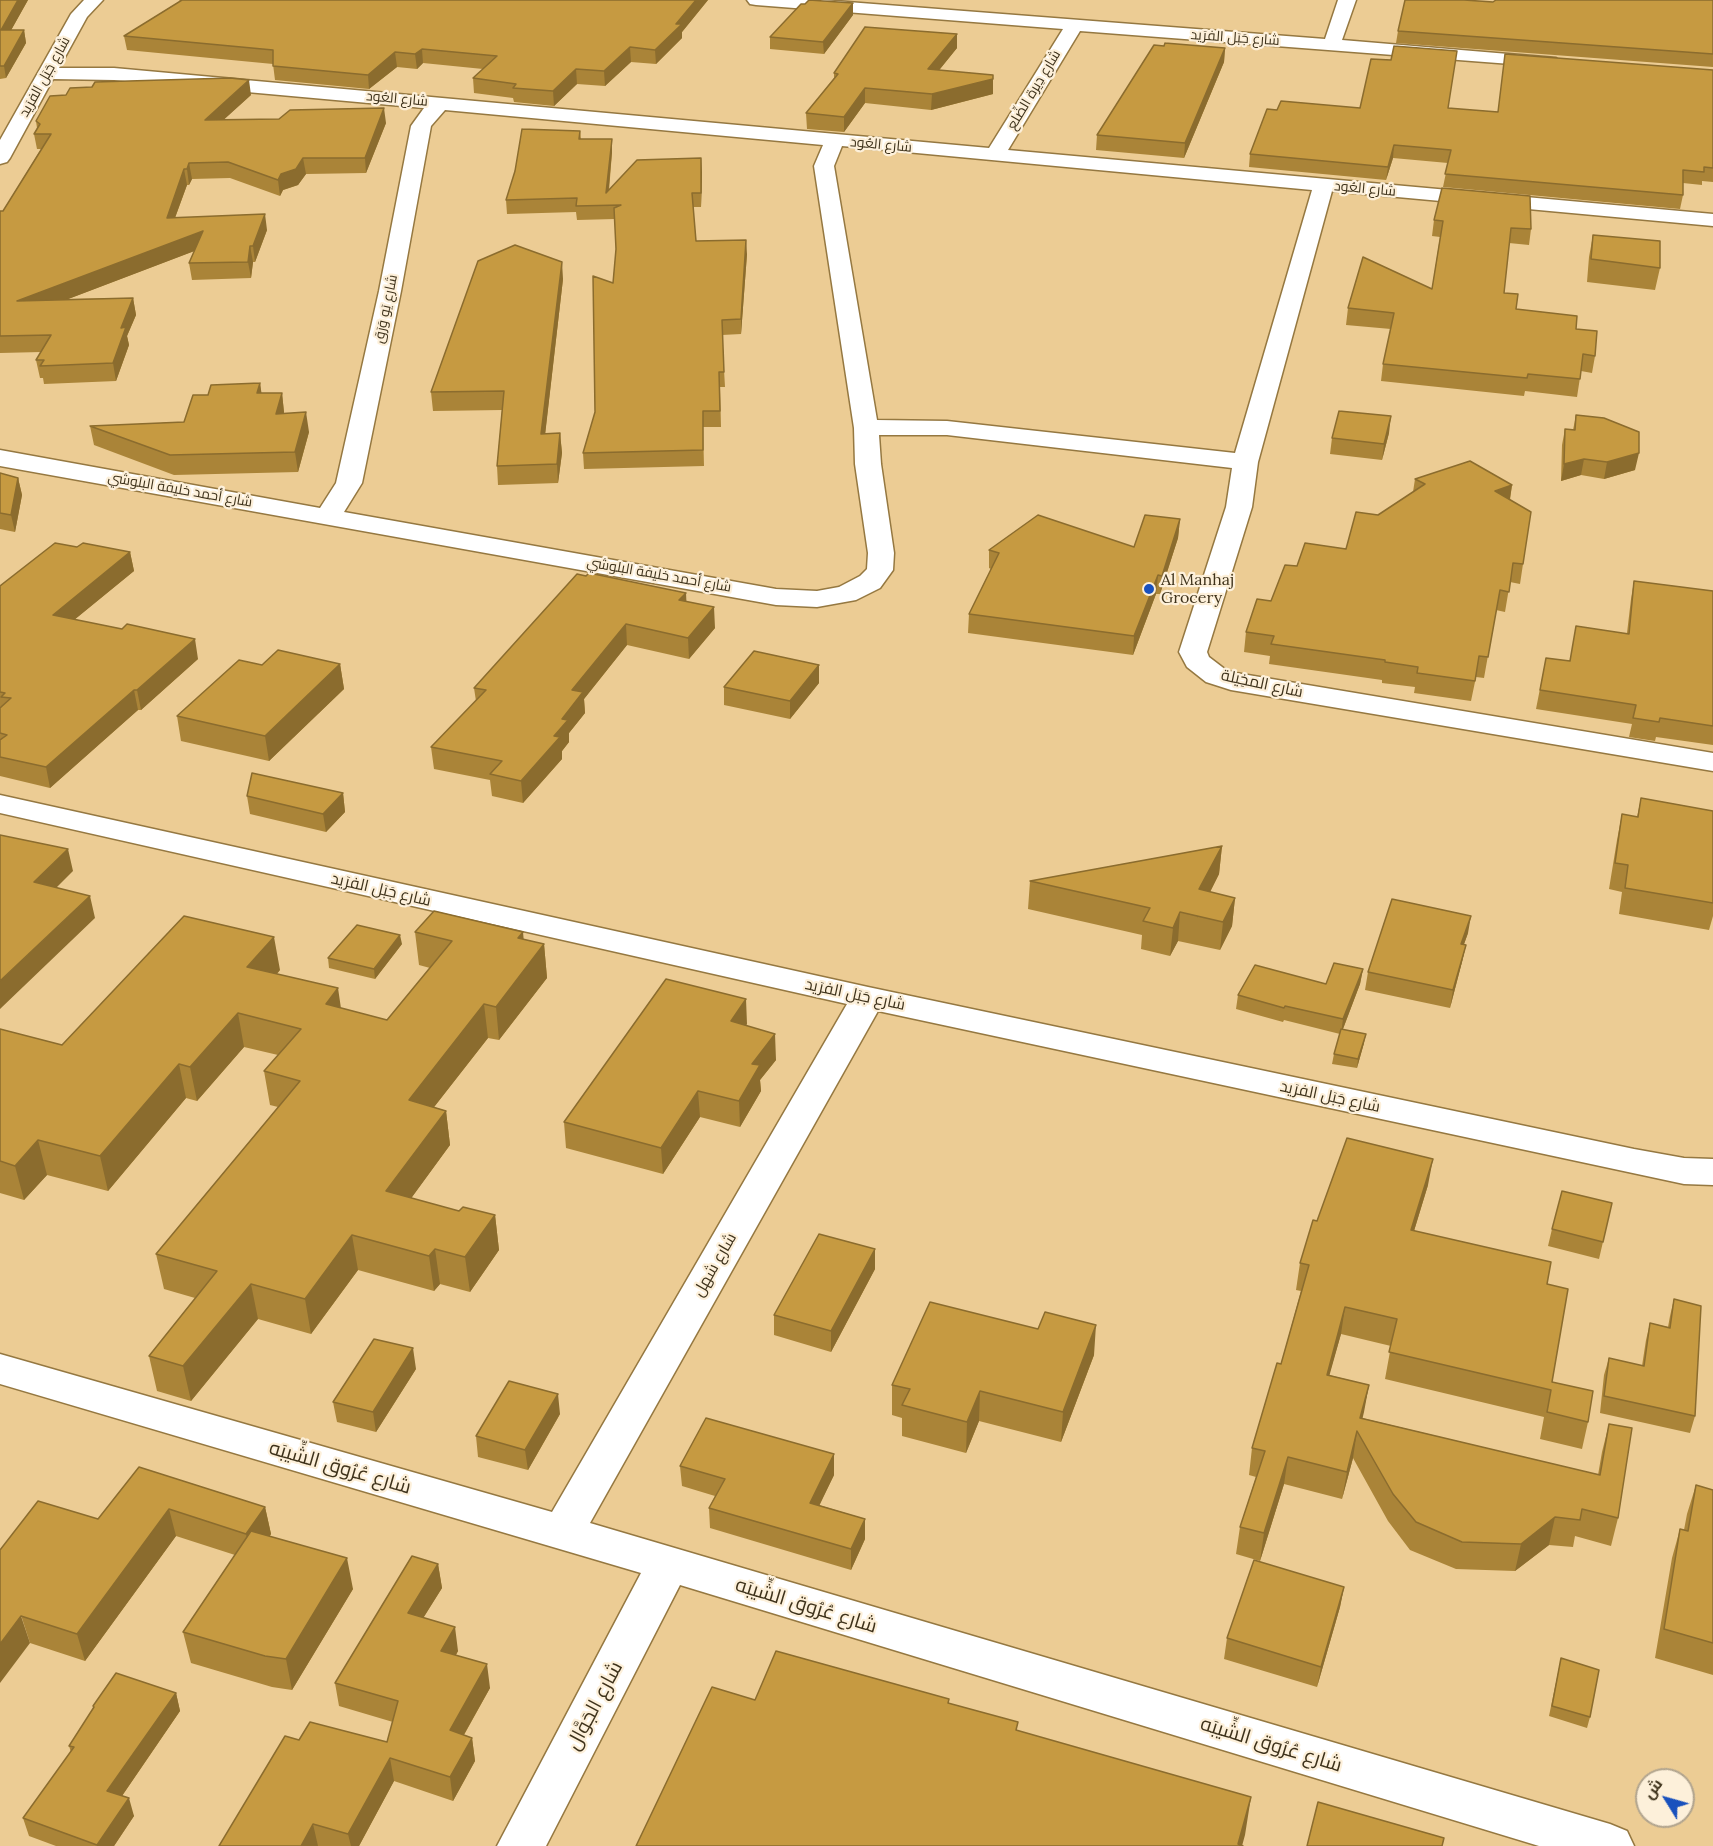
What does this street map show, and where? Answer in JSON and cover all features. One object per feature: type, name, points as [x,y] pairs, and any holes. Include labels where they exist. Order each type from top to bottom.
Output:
[{"type":"street","name":"شارع جَبَل الفرَيد","points":[[0,158],[7,131],[49,73],[80,14],[94,0]]},
{"type":"street","name":"شارع جَبَل الفرَيد","points":[[756,0],[1570,64]]},
{"type":"street","points":[[1332,45],[1347,0]]},
{"type":"street","name":"شارع دِيرة الضِّلع","points":[[995,155],[1074,26]]},
{"type":"street","name":"شارع العُود","points":[[49,73],[114,74],[1713,220]]},
{"type":"street","name":"شارع يَو وَرَق","points":[[328,515],[349,483],[390,291],[421,126],[428,115],[441,103]]},
{"type":"street","name":"شارع أحمد خليفة البلوشي","points":[[0,458],[776,597],[817,599],[846,594],[870,582],[880,570],[880,543],[868,464],[866,428],[824,166],[835,141]]},
{"type":"street","name":"شارع المخِيلة","points":[[1324,185],[1245,462],[1239,507],[1193,652],[1197,661],[1204,669],[1216,676],[1248,684],[1713,762]]},
{"type":"street","points":[[866,428],[904,426],[947,428],[1245,462]]},
{"type":"street","name":"شارع جَبَل الفرَيد","points":[[0,804],[868,998],[1634,1162],[1684,1171],[1713,1172]]},
{"type":"street","name":"شارع شهل","points":[[563,1532],[868,998]]},
{"type":"street","name":"شارع عُرُوق الشِّيبَه","points":[[0,1369],[563,1532],[668,1566],[1610,1846]]},
{"type":"street","name":"شارع الجَوَّال","points":[[521,1846],[668,1566]]},
{"type":"building","points":[[0,0],[18,0],[1,30],[24,30],[4,66],[0,66]]},
{"type":"building","points":[[182,0],[696,0],[676,24],[682,24],[655,50],[630,47],[604,71],[576,69],[553,91],[513,88],[516,84],[473,78],[497,56],[422,49],[415,54],[395,52],[368,75],[273,66],[273,50],[124,36]]},
{"type":"building","points":[[809,0],[853,3],[823,42],[770,37],[801,4]]},
{"type":"building","points":[[1405,0],[1493,2],[1496,0],[1713,0],[1713,54],[1398,31]]},
{"type":"building","points":[[865,27],[957,34],[928,69],[993,75],[993,79],[932,94],[865,88],[844,117],[806,113],[838,74],[834,73]]},
{"type":"building","points":[[1165,43],[1225,48],[1185,143],[1097,135],[1154,45],[1164,46]]},
{"type":"building","points":[[1394,46],[1457,51],[1448,108],[1498,112],[1505,54],[1713,70],[1713,168],[1704,167],[1704,172],[1683,170],[1683,195],[1445,174],[1451,150],[1394,145],[1388,167],[1250,154],[1267,109],[1277,110],[1281,101],[1360,108],[1371,59],[1391,60]]},
{"type":"building","points":[[230,78],[249,80],[205,120],[279,119],[290,110],[384,108],[365,158],[303,158],[296,169],[281,174],[278,180],[228,162],[189,163],[187,169],[184,169],[167,218],[265,214],[253,246],[250,246],[248,262],[189,263],[203,231],[17,301],[133,298],[121,328],[126,327],[113,363],[40,366],[44,360],[36,360],[51,335],[0,336],[0,211],[3,211],[51,134],[34,134],[40,124],[36,121],[50,96],[66,95],[70,88],[92,87],[95,82]]},
{"type":"building","points":[[522,129],[580,131],[579,139],[612,139],[606,193],[637,160],[701,158],[701,193],[692,193],[696,241],[746,240],[741,319],[722,320],[724,372],[719,372],[720,411],[703,411],[703,450],[583,453],[595,412],[593,276],[613,283],[616,249],[614,208],[621,205],[576,206],[577,198],[506,200],[515,171]]},
{"type":"building","points":[[1442,188],[1530,196],[1531,229],[1511,228],[1504,293],[1518,294],[1516,309],[1577,316],[1576,329],[1597,331],[1595,356],[1583,354],[1580,379],[1528,374],[1527,378],[1383,364],[1394,313],[1348,308],[1363,257],[1432,289],[1443,221],[1434,220]]},
{"type":"building","points":[[1593,235],[1660,241],[1660,268],[1591,259]]},
{"type":"building","points":[[515,245],[562,262],[541,434],[560,433],[557,464],[497,466],[504,391],[431,392],[478,261]]},
{"type":"building","points":[[260,383],[257,393],[282,393],[276,414],[306,412],[295,452],[170,455],[90,426],[184,422],[193,395],[208,395],[211,385]]},
{"type":"building","points":[[1339,411],[1391,416],[1384,444],[1332,438]]},
{"type":"building","points":[[1576,415],[1604,418],[1639,432],[1639,453],[1607,462],[1584,459],[1564,464],[1565,429],[1575,430]]},
{"type":"building","points":[[1470,461],[1512,485],[1495,491],[1531,512],[1523,564],[1513,563],[1509,592],[1500,590],[1488,657],[1479,656],[1475,681],[1417,673],[1418,667],[1385,662],[1385,660],[1271,644],[1274,636],[1246,632],[1257,599],[1271,601],[1285,565],[1297,566],[1305,543],[1346,549],[1356,512],[1378,515],[1425,484],[1415,479]]},
{"type":"building","points":[[0,473],[18,478],[11,515],[0,513]]},
{"type":"building","points":[[1038,515],[1134,547],[1145,515],[1180,519],[1162,576],[1158,575],[1134,636],[969,614],[999,553],[989,550]]},
{"type":"building","points":[[55,543],[77,547],[83,543],[130,552],[53,615],[122,629],[127,624],[195,639],[46,767],[0,757],[0,740],[7,735],[0,733],[0,708],[11,698],[1,697],[5,693],[0,692],[0,586]]},
{"type":"building","points":[[589,573],[686,593],[679,600],[714,607],[688,638],[626,624],[572,690],[583,692],[562,719],[568,720],[554,736],[560,737],[521,781],[490,774],[502,761],[431,747],[486,690],[474,688],[577,574],[586,576]]},
{"type":"building","points":[[1634,581],[1713,591],[1713,726],[1660,718],[1659,722],[1633,718],[1636,705],[1540,690],[1546,658],[1570,661],[1576,626],[1629,634]]},
{"type":"building","points":[[278,650],[340,664],[265,736],[177,716],[239,660],[262,665]]},
{"type":"building","points":[[754,651],[819,665],[790,701],[724,687]]},
{"type":"building","points":[[252,773],[343,793],[323,814],[247,796]]},
{"type":"building","points":[[1641,798],[1713,811],[1713,903],[1625,888],[1628,865],[1615,863],[1622,814],[1638,817]]},
{"type":"building","points":[[0,835],[68,849],[34,882],[90,896],[0,981]]},
{"type":"building","points":[[1222,846],[1199,889],[1235,898],[1223,922],[1180,912],[1173,928],[1143,921],[1150,908],[1030,881]]},
{"type":"building","points":[[1392,899],[1471,916],[1461,944],[1466,945],[1453,990],[1368,972]]},
{"type":"building","points":[[434,911],[523,932],[518,938],[544,944],[496,1007],[484,1004],[409,1100],[446,1111],[386,1191],[459,1211],[463,1207],[495,1215],[465,1257],[435,1249],[429,1256],[352,1235],[305,1299],[251,1284],[183,1366],[149,1356],[217,1271],[156,1254],[300,1081],[264,1071],[301,1029],[238,1013],[190,1067],[179,1064],[100,1156],[38,1140],[15,1166],[0,1161],[0,1029],[62,1045],[184,916],[274,937],[247,967],[338,988],[326,1004],[387,1020],[452,941],[415,932]]},
{"type":"building","points":[[357,925],[400,935],[374,969],[328,958]]},
{"type":"building","points":[[1334,963],[1363,969],[1343,1019],[1285,1006],[1284,1008],[1238,995],[1255,965],[1326,984]]},
{"type":"building","points":[[666,979],[746,999],[731,1021],[775,1034],[752,1064],[760,1065],[739,1101],[698,1091],[661,1148],[564,1122]]},
{"type":"building","points":[[1341,1029],[1366,1034],[1358,1059],[1334,1054]]},
{"type":"building","points":[[1347,1138],[1433,1159],[1411,1230],[1551,1262],[1547,1284],[1568,1289],[1552,1382],[1593,1391],[1588,1422],[1547,1412],[1551,1390],[1389,1352],[1397,1319],[1345,1307],[1327,1375],[1369,1385],[1360,1418],[1600,1475],[1609,1424],[1632,1428],[1618,1518],[1582,1509],[1580,1520],[1555,1517],[1521,1544],[1462,1542],[1416,1522],[1393,1494],[1357,1431],[1347,1472],[1288,1457],[1264,1533],[1240,1527],[1265,1451],[1252,1448],[1277,1363],[1281,1364],[1309,1265],[1300,1263],[1313,1220],[1317,1221]]},
{"type":"building","points":[[1562,1191],[1612,1203],[1603,1242],[1552,1229]]},
{"type":"building","points":[[819,1234],[875,1249],[831,1331],[774,1315]]},
{"type":"building","points":[[1674,1299],[1701,1306],[1695,1416],[1604,1396],[1609,1358],[1644,1366],[1650,1323],[1670,1328]]},
{"type":"building","points":[[930,1302],[1038,1329],[1045,1312],[1096,1325],[1063,1412],[980,1391],[967,1422],[902,1405],[910,1389],[892,1385]]},
{"type":"building","points":[[374,1339],[413,1348],[373,1412],[333,1402]]},
{"type":"building","points":[[509,1381],[558,1394],[525,1450],[476,1436]]},
{"type":"building","points":[[706,1418],[834,1454],[810,1503],[865,1519],[851,1549],[709,1508],[725,1479],[680,1466]]},
{"type":"building","points":[[139,1467],[265,1507],[246,1534],[169,1509],[77,1634],[21,1616],[0,1644],[0,1550],[38,1501],[98,1519]]},
{"type":"building","points":[[1696,1485],[1713,1490],[1713,1643],[1664,1629],[1680,1529],[1688,1531]]},
{"type":"building","points":[[251,1531],[347,1558],[286,1659],[265,1656],[183,1632]]},
{"type":"building","points":[[412,1556],[438,1564],[408,1613],[455,1627],[441,1651],[487,1664],[450,1730],[472,1738],[450,1777],[390,1758],[348,1834],[313,1824],[301,1846],[219,1846],[285,1736],[299,1740],[310,1722],[387,1742],[398,1701],[335,1683]]},
{"type":"building","points":[[1254,1560],[1344,1587],[1321,1667],[1227,1638]]},
{"type":"building","points":[[776,1651],[949,1699],[948,1703],[1018,1722],[1016,1730],[1251,1797],[1238,1844],[1243,1846],[636,1846],[712,1687],[755,1700]]},
{"type":"building","points":[[1561,1658],[1599,1670],[1590,1717],[1552,1706]]},
{"type":"building","points":[[116,1673],[176,1693],[107,1791],[129,1798],[97,1845],[23,1818],[74,1747],[69,1746]]},
{"type":"building","points":[[1318,1802],[1444,1838],[1442,1846],[1307,1846]]},
{"type":"place","name":"Al Manhaj Grocery","points":[[1149,589]]}]
